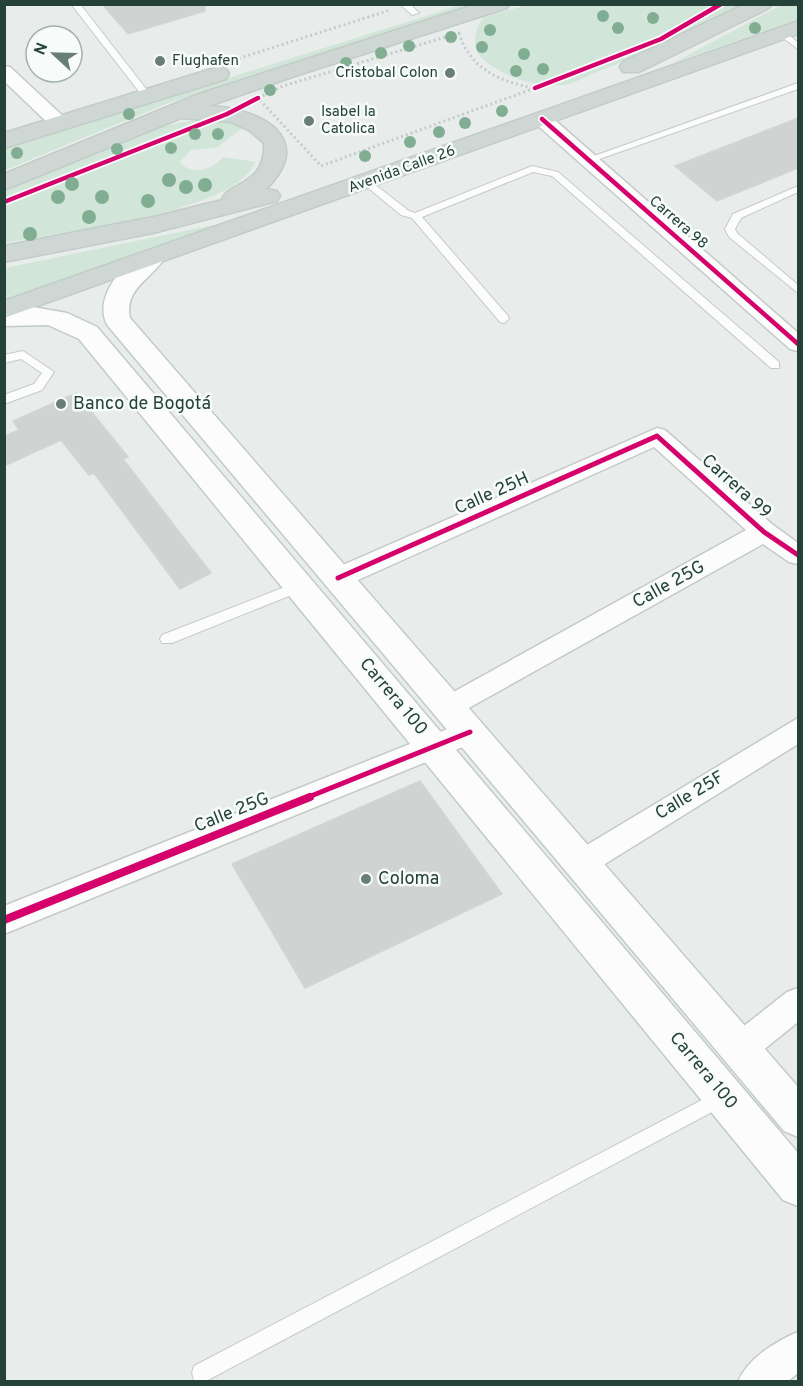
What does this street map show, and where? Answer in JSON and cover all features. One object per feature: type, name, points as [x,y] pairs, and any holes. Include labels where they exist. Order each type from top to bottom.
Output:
[{"type":"main road","points":[[4,141],[147,96],[408,7],[440,4]]},
{"type":"main road","points":[[4,183],[149,123],[286,71],[500,4]]},
{"type":"main road","name":"Avenida Calle 26","points":[[4,254],[190,217],[320,179],[585,85],[638,64],[762,4]]},
{"type":"main road","name":"Avenida Calle 26","points":[[4,310],[542,120],[793,36]]},
{"type":"main road","points":[[149,123],[190,113],[227,114],[253,122],[276,142],[274,161],[264,179],[244,195],[190,217]]},
{"type":"main road","name":"Carrera 100","points":[[152,259],[119,291],[113,309],[117,320],[798,1117]]},
{"type":"main road","name":"Carrera 100","points":[[4,317],[50,316],[76,325],[88,333],[798,1185]]},
{"type":"street","points":[[4,71],[60,124]]},
{"type":"street","name":"Carrera 98","points":[[542,120],[798,344]]},
{"type":"street","name":"Calle 25H","points":[[338,578],[657,436]]},
{"type":"street","name":"Carrera 99","points":[[657,436],[786,543]]},
{"type":"street","name":"Calle 25G","points":[[4,920],[436,748],[459,720],[786,543]]},
{"type":"street","name":"Calle 25F","points":[[582,863],[798,730]]},
{"type":"street","points":[[741,1048],[798,1003]]},
{"type":"street","points":[[756,1382],[798,1350]]},
{"type":"lane","points":[[75,4],[147,96]]},
{"type":"lane","points":[[588,160],[798,86]]},
{"type":"lane","points":[[416,216],[532,169],[555,174],[774,365]]},
{"type":"lane","points":[[366,182],[405,213],[416,216],[504,319]]},
{"type":"lane","points":[[798,189],[737,216],[730,229],[733,235],[798,290]]},
{"type":"lane","points":[[4,359],[23,355],[48,372],[38,387],[4,400]]},
{"type":"lane","points":[[167,639],[300,586]]},
{"type":"lane","points":[[201,1373],[724,1096]]},
{"type":"path","points":[[234,60],[408,7]]},
{"type":"path","points":[[227,114],[283,86],[459,33],[466,55],[481,68],[500,81],[535,88]]},
{"type":"path","points":[[321,166],[546,84]]},
{"type":"green space","points":[[461,5],[476,5],[166,104],[5,170],[5,148]]},
{"type":"green space","points":[[527,5],[743,5],[690,33],[576,82],[552,85],[530,82],[499,71],[478,54],[476,48],[476,32],[484,17]]},
{"type":"green space","points":[[781,5],[798,5],[798,19],[673,63]]},
{"type":"green space","points":[[203,119],[226,121],[244,127],[216,148],[191,150],[180,162],[190,169],[202,170],[214,165],[223,157],[256,162],[242,179],[221,192],[163,213],[5,243],[5,190],[127,138],[153,129]]},
{"type":"green space","points":[[223,223],[5,300],[5,268]]},
{"type":"building","points":[[102,4],[205,4],[205,11],[128,34]]},
{"type":"building","points":[[798,118],[798,168],[717,201],[675,166]]},
{"type":"building","points":[[76,393],[128,457],[123,459],[211,573],[180,589],[94,473],[89,475],[61,440],[4,466],[4,436],[19,430],[13,421]]},
{"type":"building","name":"Coloma","points":[[420,781],[502,894],[305,988],[232,864]]},
{"type":"cycle path","points":[[535,88],[661,39],[721,4]]},
{"type":"cycle path","points":[[4,202],[227,114],[258,98]]},
{"type":"cycle path","points":[[542,119],[798,344]]},
{"type":"cycle path","points":[[338,578],[657,436],[764,532],[798,555]]},
{"type":"cycle path","points":[[4,920],[470,732]]},
{"type":"place","name":"Flughafen","points":[[160,61]]},
{"type":"place","name":"Cristobal Colon","points":[[450,73]]},
{"type":"place","name":"Isabel la Catolica","points":[[309,121]]},
{"type":"place","name":"Banco de Bogotá","points":[[61,404]]},
{"type":"place","name":"Coloma","points":[[366,879]]}]
